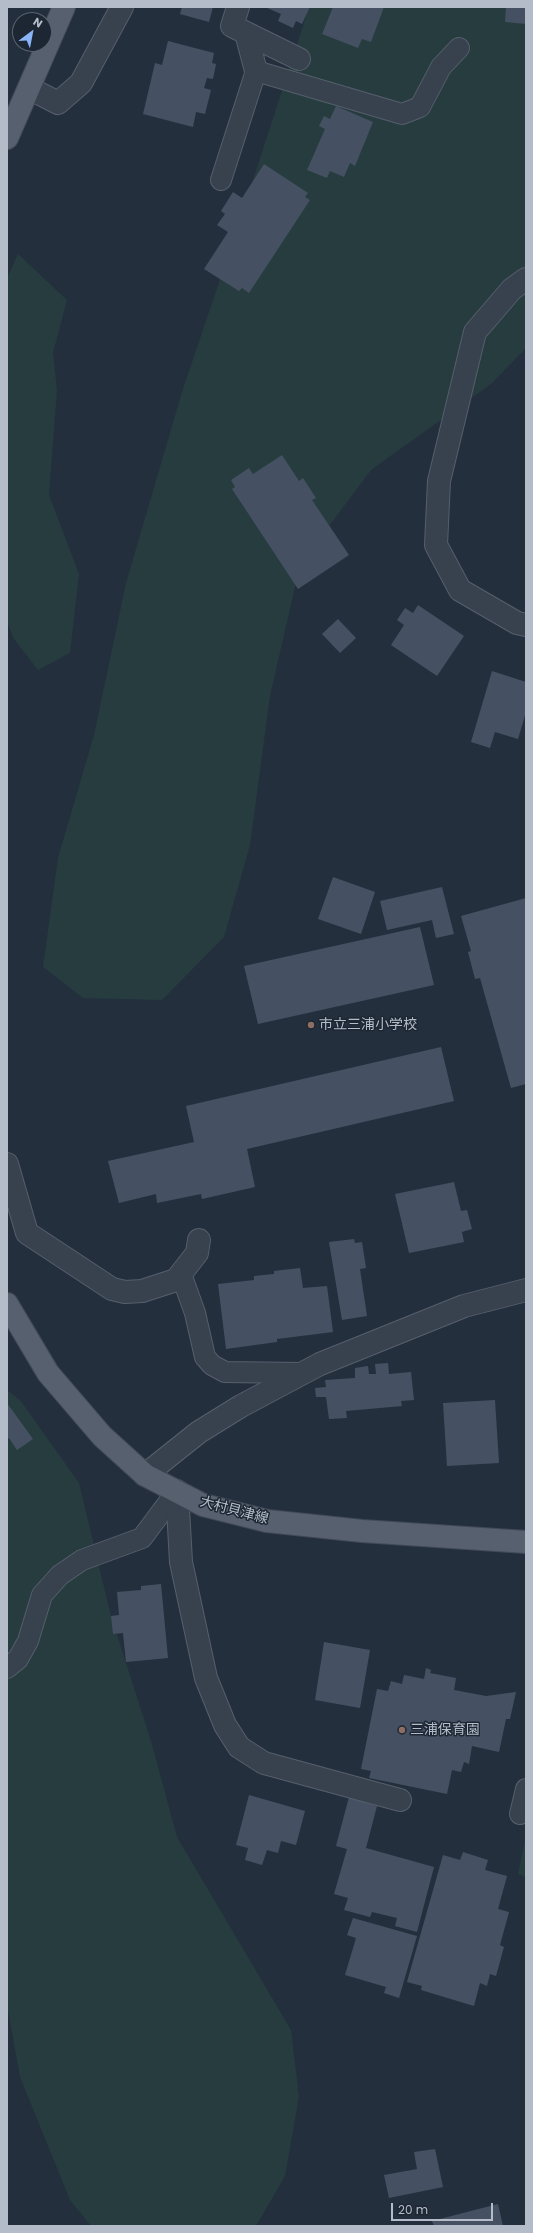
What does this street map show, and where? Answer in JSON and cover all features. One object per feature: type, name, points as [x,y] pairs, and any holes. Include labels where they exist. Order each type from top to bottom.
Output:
[{"type":"main road","points":[[7,138],[64,7]]},
{"type":"main road","name":"大村貝津線","points":[[7,1304],[48,1373],[102,1436],[145,1475],[203,1505],[267,1521],[362,1532],[526,1542]]},
{"type":"street","points":[[29,88],[58,103],[80,83],[122,7]]},
{"type":"street","points":[[238,7],[232,26],[299,59]]},
{"type":"street","points":[[246,33],[256,71]]},
{"type":"street","points":[[526,279],[512,289],[475,332],[439,481],[436,545],[460,590],[517,623],[526,625]]},
{"type":"street","points":[[7,1164],[27,1233],[112,1289],[142,1292],[176,1280],[196,1253],[199,1240]]},
{"type":"street","points":[[145,1475],[199,1432],[241,1406],[320,1364],[464,1306],[526,1290]]},
{"type":"street","points":[[177,1491],[181,1562],[206,1678],[225,1725],[239,1747],[264,1763],[400,1800]]},
{"type":"lane","points":[[221,180],[256,71],[402,114],[420,107],[441,67],[459,48]]},
{"type":"lane","points":[[181,1274],[195,1313],[205,1357],[212,1365],[225,1372],[303,1373]]},
{"type":"lane","points":[[7,1668],[18,1659],[28,1641],[42,1595],[60,1575],[82,1560],[142,1538],[177,1491]]},
{"type":"lane","points":[[520,1814],[526,1789]]},
{"type":"green space","points":[[309,7],[526,7],[526,348],[491,384],[371,470],[300,565],[270,696],[250,845],[224,937],[162,1000],[83,998],[43,967],[58,858],[94,735],[126,583],[182,392],[242,214]]},
{"type":"green space","points":[[18,254],[67,300],[53,353],[57,390],[49,495],[79,574],[70,653],[38,670],[14,639],[7,622],[7,278]]},
{"type":"green space","points":[[7,1390],[20,1400],[79,1483],[111,1616],[151,1741],[177,1837],[291,2030],[299,2097],[285,2176],[256,2226],[91,2226],[70,2200],[20,2077],[7,2005]]},
{"type":"green space","points":[[526,1835],[526,1877],[518,1874]]},
{"type":"building","points":[[182,7],[213,7],[209,22],[180,14]]},
{"type":"building","points":[[265,7],[310,7],[302,24],[296,21],[293,28],[278,21],[281,14]]},
{"type":"building","points":[[333,7],[384,7],[371,42],[362,39],[358,48],[322,34]]},
{"type":"building","points":[[506,7],[526,7],[526,24],[505,22]]},
{"type":"building","points":[[168,41],[214,53],[212,63],[216,64],[213,79],[207,78],[204,88],[211,90],[205,114],[196,112],[193,127],[143,114],[155,63],[162,65]]},
{"type":"building","points":[[336,106],[373,122],[355,166],[350,163],[344,177],[330,171],[327,178],[307,170],[325,129],[319,126],[324,116],[330,119]]},
{"type":"building","points":[[264,164],[308,193],[305,197],[310,200],[249,293],[242,288],[239,291],[204,269],[228,232],[217,225],[225,214],[221,211],[233,192],[242,198]]},
{"type":"building","points":[[282,455],[299,481],[303,478],[316,498],[312,500],[349,555],[298,589],[232,489],[235,487],[231,480],[249,468],[253,474]]},
{"type":"building","points":[[418,605],[464,636],[437,676],[391,645],[404,625],[397,620],[405,608],[413,613]]},
{"type":"building","points":[[338,619],[356,638],[340,653],[322,634]]},
{"type":"building","points":[[492,671],[526,682],[526,712],[518,739],[495,732],[490,748],[471,742]]},
{"type":"building","points":[[333,877],[375,892],[361,934],[318,919]]},
{"type":"building","points":[[442,887],[454,934],[436,938],[432,920],[387,930],[380,901]]},
{"type":"building","points":[[526,898],[526,1084],[511,1088],[480,978],[475,979],[468,952],[471,951],[461,916]]},
{"type":"building","points":[[420,927],[434,985],[258,1024],[244,966]]},
{"type":"building","points":[[441,1047],[454,1101],[247,1149],[255,1187],[202,1199],[201,1194],[157,1203],[156,1194],[119,1203],[108,1161],[194,1142],[186,1106]]},
{"type":"building","points":[[454,1182],[461,1211],[467,1210],[472,1229],[462,1232],[464,1242],[409,1253],[395,1194]]},
{"type":"building","points":[[354,1239],[355,1243],[362,1242],[366,1268],[360,1269],[367,1316],[342,1320],[329,1242]]},
{"type":"building","points":[[300,1268],[303,1288],[327,1286],[333,1332],[277,1339],[277,1342],[226,1349],[218,1284],[254,1280],[254,1276],[274,1274],[274,1271]]},
{"type":"building","points":[[388,1363],[389,1374],[411,1372],[414,1400],[401,1401],[402,1406],[346,1411],[347,1418],[329,1419],[326,1397],[316,1397],[315,1388],[326,1387],[325,1380],[355,1378],[355,1368],[368,1366],[369,1374],[376,1374],[375,1364]]},
{"type":"building","points":[[495,1400],[499,1463],[447,1466],[443,1403]]},
{"type":"building","points":[[7,1403],[33,1439],[17,1450],[9,1438],[7,1439]]},
{"type":"building","points":[[161,1584],[168,1658],[126,1662],[123,1633],[113,1634],[111,1616],[119,1615],[117,1592],[141,1590],[141,1586]]},
{"type":"building","points":[[324,1642],[370,1650],[360,1708],[315,1700]]},
{"type":"building","points":[[426,1668],[431,1670],[430,1673],[456,1678],[454,1690],[486,1696],[516,1692],[510,1719],[506,1719],[499,1752],[472,1746],[469,1764],[464,1762],[461,1772],[452,1770],[447,1794],[369,1778],[371,1771],[361,1769],[377,1689],[388,1691],[391,1681],[402,1684],[404,1675],[424,1679]]},
{"type":"building","points":[[249,1795],[305,1811],[296,1845],[281,1841],[278,1853],[267,1850],[262,1865],[245,1860],[248,1848],[236,1845]]},
{"type":"building","points":[[349,1797],[377,1806],[366,1848],[434,1867],[417,1932],[395,1926],[397,1918],[372,1912],[370,1917],[344,1910],[348,1898],[334,1894],[347,1849],[336,1846]]},
{"type":"building","points":[[463,1852],[488,1860],[485,1870],[507,1876],[498,1909],[509,1912],[500,1945],[504,1947],[496,1976],[490,1974],[487,1986],[480,1983],[474,2006],[421,1990],[422,1986],[407,1982],[443,1855],[460,1860]]},
{"type":"building","points":[[353,1918],[417,1936],[399,1998],[384,1993],[386,1987],[345,1975],[356,1938],[347,1935]]},
{"type":"building","points":[[435,2149],[443,2187],[389,2198],[384,2175],[417,2169],[414,2152]]},
{"type":"building","points":[[498,2204],[503,2226],[434,2226],[432,2221]]},
{"type":"place","name":"市立三浦小学校","points":[[311,1025]]},
{"type":"place","name":"三浦保育園","points":[[402,1730]]}]
